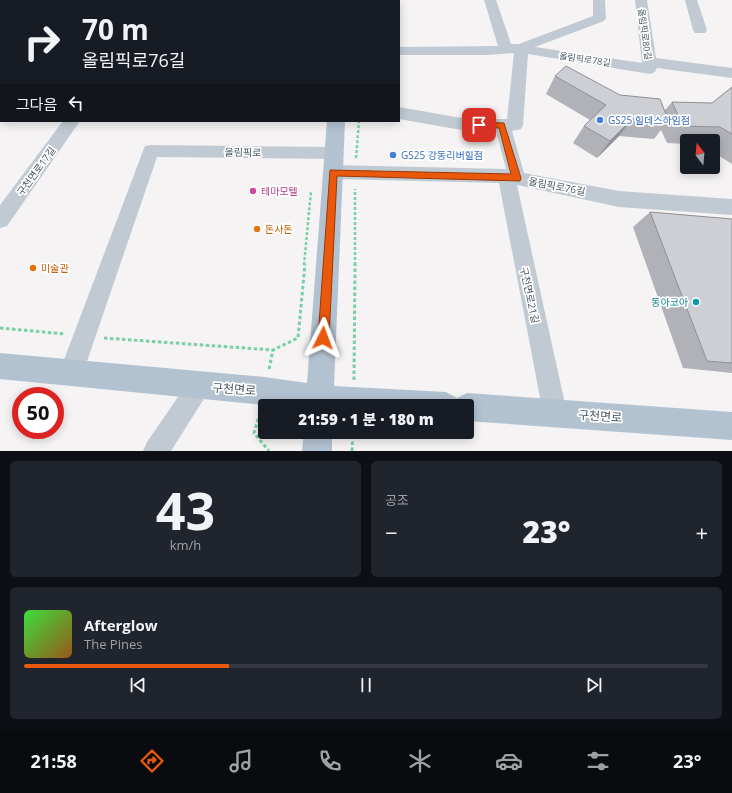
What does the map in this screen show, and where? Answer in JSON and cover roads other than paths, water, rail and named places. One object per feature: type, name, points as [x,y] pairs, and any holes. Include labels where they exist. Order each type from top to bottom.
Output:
[{"type":"main road","points":[[320,399],[327,159],[336,122]]},
{"type":"main road","name":"구천면로","points":[[0,366],[198,386],[264,391],[305,399]]},
{"type":"main road","name":"구천면로","points":[[474,407],[732,426]]},
{"type":"main road","points":[[317,451],[318,439]]},
{"type":"street","points":[[490,0],[506,49]]},
{"type":"street","name":"올림픽로78길","points":[[400,51],[521,48],[599,18],[599,0]]},
{"type":"street","name":"올림픽로80길","points":[[641,0],[649,65]]},
{"type":"street","points":[[691,0],[700,30]]},
{"type":"street","points":[[400,113],[467,125],[515,125],[521,48]]},
{"type":"street","name":"올림픽로78길","points":[[521,48],[540,53],[732,73]]},
{"type":"street","name":"구천면로17길","points":[[0,220],[71,122]]},
{"type":"street","name":"구천면로21길","points":[[502,125],[555,413]]},
{"type":"street","name":"올림픽로","points":[[71,373],[151,151],[327,159]]},
{"type":"street","name":"올림픽로76길","points":[[327,159],[355,173],[511,177],[619,199],[732,207]]},
{"type":"street","points":[[156,451],[198,386]]},
{"type":"place","name":"GS25 힐데스하임점","points":[[600,120]]},
{"type":"place","name":"GS25 강동리버힐점","points":[[393,155]]},
{"type":"place","name":"테마모텔","points":[[253,191]]},
{"type":"place","name":"돈사돈","points":[[257,229]]},
{"type":"place","name":"미술관","points":[[33,268]]},
{"type":"place","name":"동아코아","points":[[696,302]]}]
